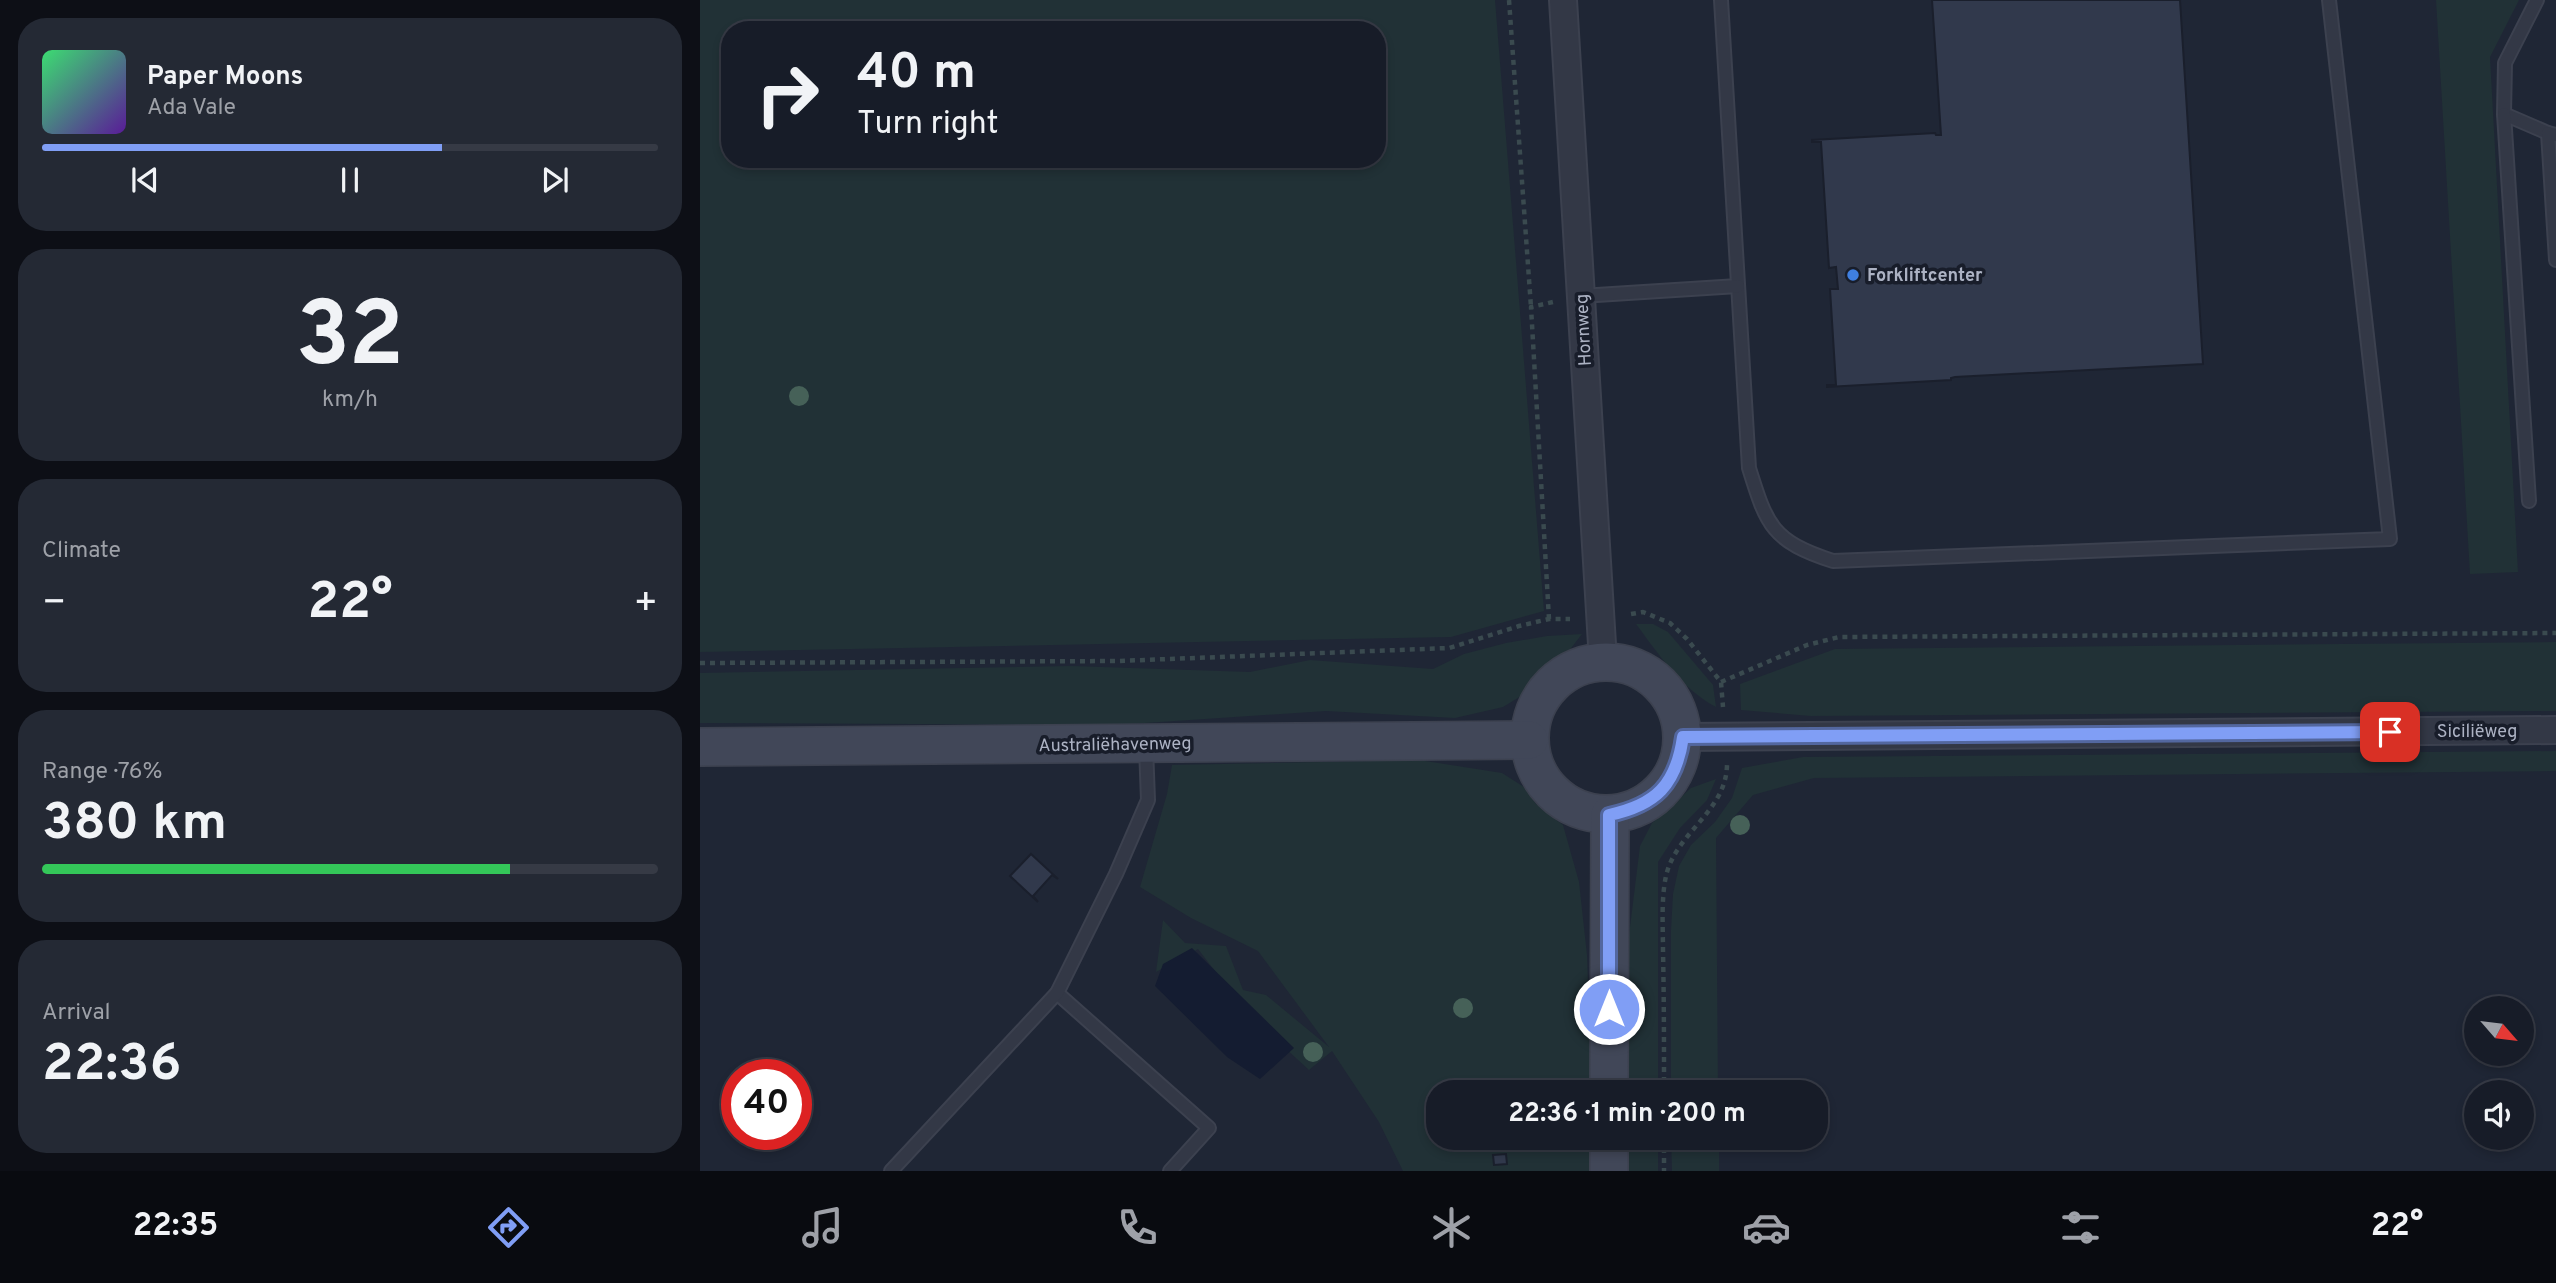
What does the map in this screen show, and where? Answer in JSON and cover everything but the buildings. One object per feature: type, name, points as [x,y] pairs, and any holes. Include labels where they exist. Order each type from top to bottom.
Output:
[{"type":"street","name":"Hornweg","points":[[1563,0],[1603,661]]},
{"type":"street","points":[[1603,661],[1628,664],[1650,674],[1668,691],[1679,713],[1683,737],[1680,760],[1669,782],[1653,799],[1632,810],[1609,815],[1585,812],[1563,802],[1546,785],[1534,764],[1529,740],[1532,716],[1543,695],[1559,677],[1580,665],[1603,661]]},
{"type":"street","name":"Siciliëweg","points":[[1683,737],[2556,730]]},
{"type":"street","name":"Australiëhavenweg","points":[[700,747],[1529,740]]},
{"type":"street","points":[[1609,815],[1609,1080]]},
{"type":"street","points":[[1609,1150],[1609,1171]]},
{"type":"lane","points":[[1721,0],[1749,468],[1763,512],[1782,538],[1833,561],[2390,539],[2329,0]]},
{"type":"lane","points":[[2529,501],[2504,114],[2505,63],[2537,0]]},
{"type":"lane","points":[[2504,114],[2552,134],[2556,260]]},
{"type":"lane","points":[[1581,296],[1738,286]]},
{"type":"lane","points":[[891,1171],[1057,993],[1116,874],[1148,800],[1145,743]]},
{"type":"lane","points":[[1057,993],[1209,1128],[1170,1171]]},
{"type":"path","points":[[1509,0],[1531,307],[1549,619]]},
{"type":"path","points":[[1531,307],[1581,296]]},
{"type":"path","points":[[700,663],[1118,661],[1449,648],[1549,619],[1599,618],[1643,612],[1670,623],[1687,639],[1721,682],[1727,737],[1726,780],[1722,791],[1717,802],[1676,848],[1666,877],[1663,923],[1664,1080]]},
{"type":"path","points":[[1721,682],[1807,645],[1839,637],[2556,633]]},
{"type":"path","points":[[1664,1150],[1664,1171]]},
{"type":"shaded area","points":[[700,0],[1495,0],[1544,611],[1451,637],[700,652]]},
{"type":"shaded area","points":[[2436,0],[2519,0],[2490,57],[2518,572],[2470,574]]},
{"type":"shaded area","points":[[1636,624],[1653,624],[1668,632],[1713,685],[1716,707],[1682,681]]},
{"type":"shaded area","points":[[1582,634],[1565,656],[1538,677],[1526,693],[1503,707],[1455,718],[1326,711],[1115,725],[700,723],[700,673],[1072,666],[1250,672],[1310,660],[1433,669],[1464,654],[1506,643],[1547,636]]},
{"type":"shaded area","points":[[2556,642],[2556,711],[1811,716],[1741,710],[1740,684],[1835,649]]},
{"type":"shaded area","points":[[2556,751],[2556,771],[1814,778],[1753,795],[1716,838],[1718,1080],[1671,1080],[1671,930],[1673,894],[1679,866],[1691,845],[1715,822],[1732,798],[1742,768],[1803,757]]},
{"type":"shaded area","points":[[1419,760],[1502,773],[1524,787],[1536,804],[1563,825],[1579,882],[1587,955],[1592,1080],[1426,1080],[1426,1150],[1593,1150],[1593,1171],[1403,1171],[1379,1122],[1332,1051],[1309,1070],[1247,1013],[1198,949],[1156,972],[1163,920],[1185,943],[1226,946],[1243,990],[1266,995],[1329,1047],[1258,951],[1191,918],[1140,887],[1167,794],[1172,765]]},
{"type":"shaded area","points":[[1716,779],[1707,800],[1680,828],[1658,862],[1658,1080],[1629,1080],[1628,943],[1640,846],[1652,823],[1691,788]]},
{"type":"shaded area","points":[[1629,1150],[1658,1150],[1658,1171],[1629,1171]]},
{"type":"shaded area","points":[[1671,1150],[1719,1150],[1719,1171],[1672,1171]]},
{"type":"water","points":[[1192,948],[1294,1048],[1260,1079],[1227,1057],[1155,986],[1163,964]]},
{"type":"place","name":"Forkliftcenter","points":[[1853,275]]},
{"type":"route","points":[[1609,1009],[1609,815],[1632,810],[1653,799],[1669,782],[1680,760],[1683,737],[2390,732]]}]
